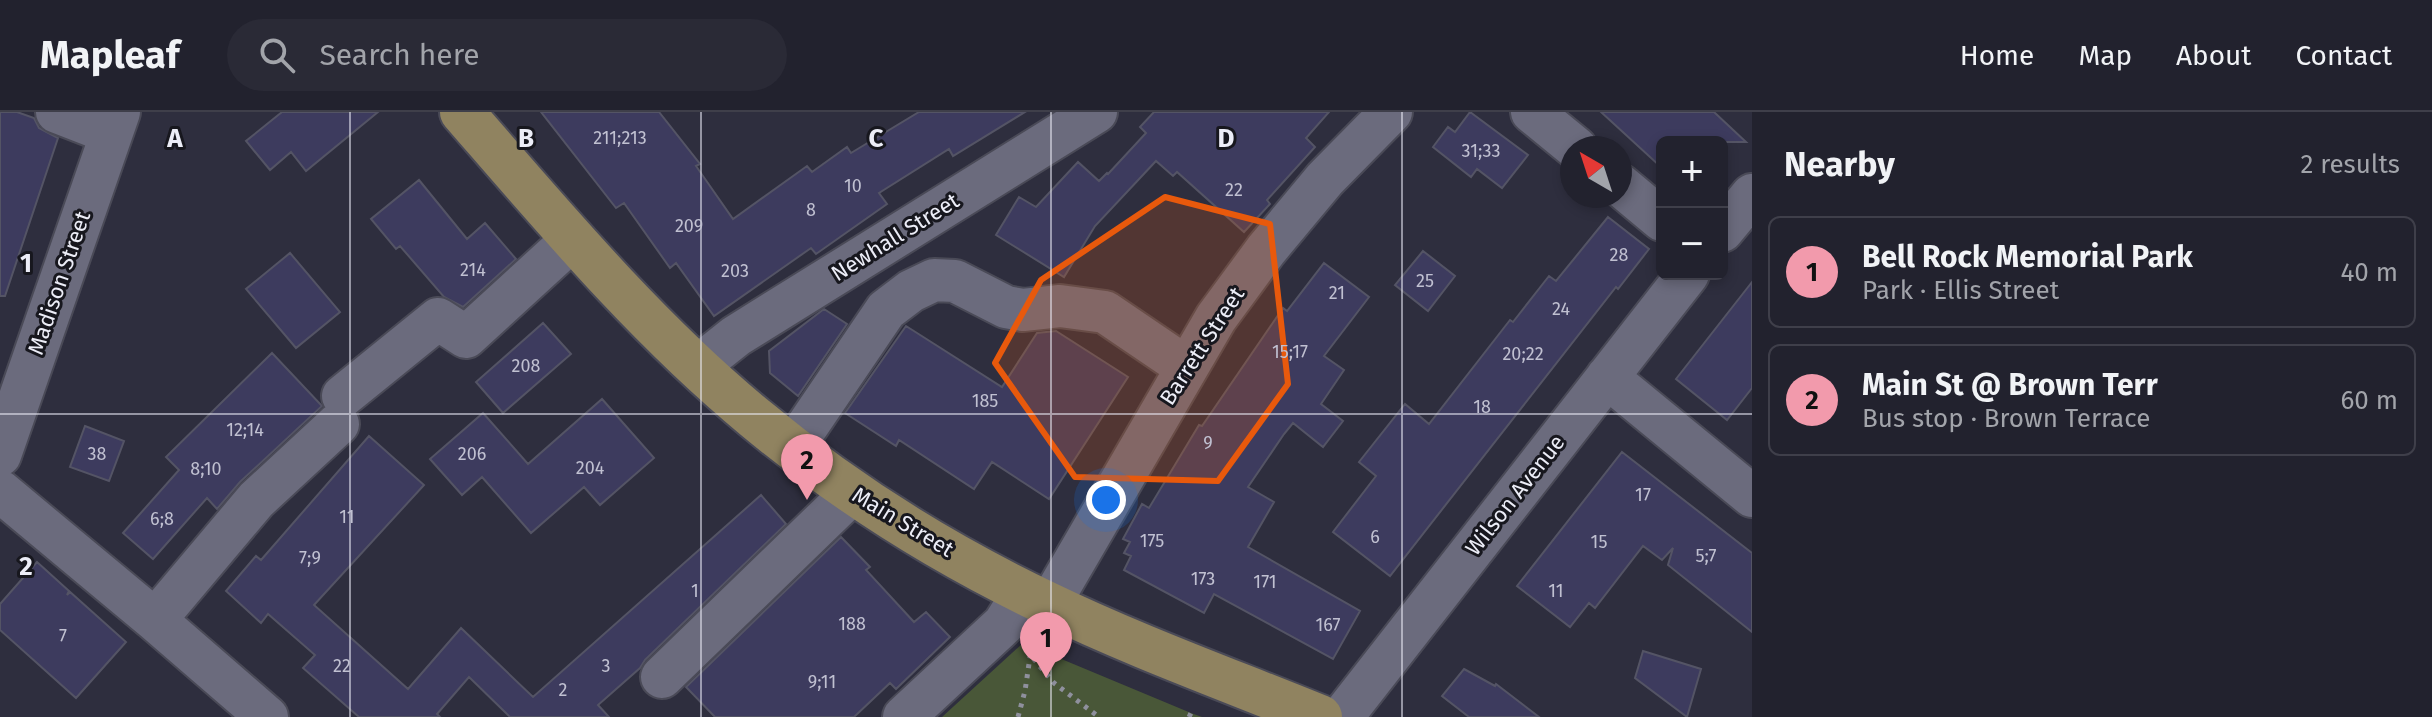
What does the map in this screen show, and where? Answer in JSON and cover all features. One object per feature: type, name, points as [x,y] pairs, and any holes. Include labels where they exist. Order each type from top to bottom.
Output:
[{"type":"main road","name":"Main Street","points":[[462,112],[573,239],[697,367],[755,418],[853,492],[1037,599],[1320,717]]},
{"type":"street","points":[[57,112],[115,122]]},
{"type":"street","name":"Newhall Street","points":[[697,367],[736,336],[1096,112]]},
{"type":"street","name":"Barrett Street","points":[[904,717],[1004,624],[1037,599],[1216,318],[1325,179],[1391,112]]},
{"type":"street","points":[[1532,112],[1561,136]]},
{"type":"street","name":"Madison Street","points":[[0,455],[115,122]]},
{"type":"street","points":[[1632,195],[1656,215]]},
{"type":"street","points":[[1728,224],[1752,195]]},
{"type":"street","points":[[155,620],[256,500],[340,410],[438,319],[466,337],[573,239]]},
{"type":"street","points":[[793,447],[886,310],[911,291],[934,280],[955,281],[1006,307],[1023,310],[1060,306],[1105,312],[1186,367]]},
{"type":"street","name":"Wilson Avenue","points":[[1342,717],[1683,280]]},
{"type":"street","points":[[1607,377],[1752,496]]},
{"type":"street","points":[[0,491],[267,717]]},
{"type":"street","points":[[662,677],[853,492]]},
{"type":"path","points":[[1023,643],[1030,656],[1054,683],[1099,717]]},
{"type":"path","points":[[1018,717],[1030,656]]},
{"type":"highlighted area","points":[[1165,197],[1270,224],[1288,384],[1218,481],[1075,477],[995,363],[1041,280]]},
{"type":"green space","points":[[1023,643],[1191,713],[1202,717],[942,717]]},
{"type":"building","points":[[0,112],[17,112],[34,118],[39,128],[58,138],[5,296],[0,296]]},
{"type":"building","points":[[282,112],[378,112],[306,171],[291,152],[270,170],[246,141]]},
{"type":"building","points":[[541,112],[659,112],[700,164],[696,166],[733,219],[807,166],[812,172],[847,147],[851,153],[919,112],[1025,112],[953,156],[949,149],[879,193],[887,204],[816,254],[811,248],[714,316],[676,263],[670,268],[624,203],[616,208]]},
{"type":"building","points":[[1154,112],[1329,112],[1306,138],[1315,147],[1267,200],[1270,204],[1244,232],[1177,172],[1173,176],[1156,161],[1095,226],[1064,277],[996,235],[1019,197],[1036,207],[1078,162],[1099,181],[1108,174],[1146,133],[1140,127]]},
{"type":"building","points":[[1470,112],[1528,155],[1502,188],[1477,169],[1471,177],[1433,147],[1448,127],[1455,132]]},
{"type":"building","points":[[1601,112],[1714,112],[1746,142],[1728,142],[1728,136],[1656,136],[1656,162],[1632,140],[1632,136],[1627,136]]},
{"type":"building","points":[[419,180],[467,239],[485,223],[516,259],[463,307],[444,297],[400,246],[396,249],[371,219]]},
{"type":"building","points":[[1608,217],[1649,249],[1390,576],[1333,532],[1376,476],[1359,462],[1405,404],[1429,424],[1510,320],[1513,322],[1549,276],[1556,281]]},
{"type":"building","points":[[1423,251],[1455,276],[1428,311],[1395,285]]},
{"type":"building","points":[[290,253],[340,312],[296,348],[246,289]]},
{"type":"building","points":[[1324,263],[1369,297],[1324,356],[1344,370],[1321,404],[1343,421],[1323,447],[1293,423],[1284,434],[1248,487],[1274,502],[1248,547],[1360,611],[1333,659],[1214,594],[1204,613],[1124,570],[1131,556],[1124,553],[1130,542],[1123,539],[1142,504],[1149,508],[1199,425],[1202,426],[1283,308],[1287,311]]},
{"type":"building","points":[[1752,282],[1752,388],[1727,420],[1676,379]]},
{"type":"building","points":[[824,309],[847,324],[798,396],[770,373],[769,351]]},
{"type":"building","points":[[543,323],[571,354],[503,413],[476,382]]},
{"type":"building","points":[[906,326],[1002,387],[1037,333],[1056,331],[1128,377],[1049,499],[992,462],[974,489],[899,440],[896,446],[845,413]]},
{"type":"building","points":[[272,353],[322,406],[240,482],[217,509],[207,498],[153,559],[123,533],[179,470],[166,457]]},
{"type":"building","points":[[602,399],[654,458],[600,505],[584,487],[531,533],[482,477],[462,495],[430,459],[483,413],[528,464]]},
{"type":"building","points":[[85,426],[124,441],[109,481],[70,467]]},
{"type":"building","points":[[369,436],[424,485],[314,605],[408,689],[461,628],[533,697],[761,495],[786,524],[640,668],[598,705],[609,717],[510,717],[469,677],[437,714],[440,717],[359,717],[303,668],[315,655],[268,614],[261,623],[226,591],[256,556],[261,560]]},
{"type":"building","points":[[1622,452],[1752,553],[1752,632],[1668,565],[1673,548],[1662,560],[1643,546],[1595,608],[1589,603],[1570,627],[1517,586]]},
{"type":"building","points":[[841,537],[870,567],[866,570],[914,622],[926,612],[950,637],[896,689],[890,683],[854,717],[715,717],[686,687]]},
{"type":"building","points":[[37,562],[69,591],[67,595],[70,592],[126,642],[76,698],[0,630],[0,604]]},
{"type":"building","points":[[1643,651],[1701,669],[1687,717],[1635,678]]},
{"type":"building","points":[[1464,669],[1496,684],[1539,717],[1469,717],[1442,696]]},
{"type":"place","name":"Main St @ Brown Terr","points":[[807,500]]},
{"type":"place","name":"Bell Rock Memorial Park","points":[[1046,678]]}]
